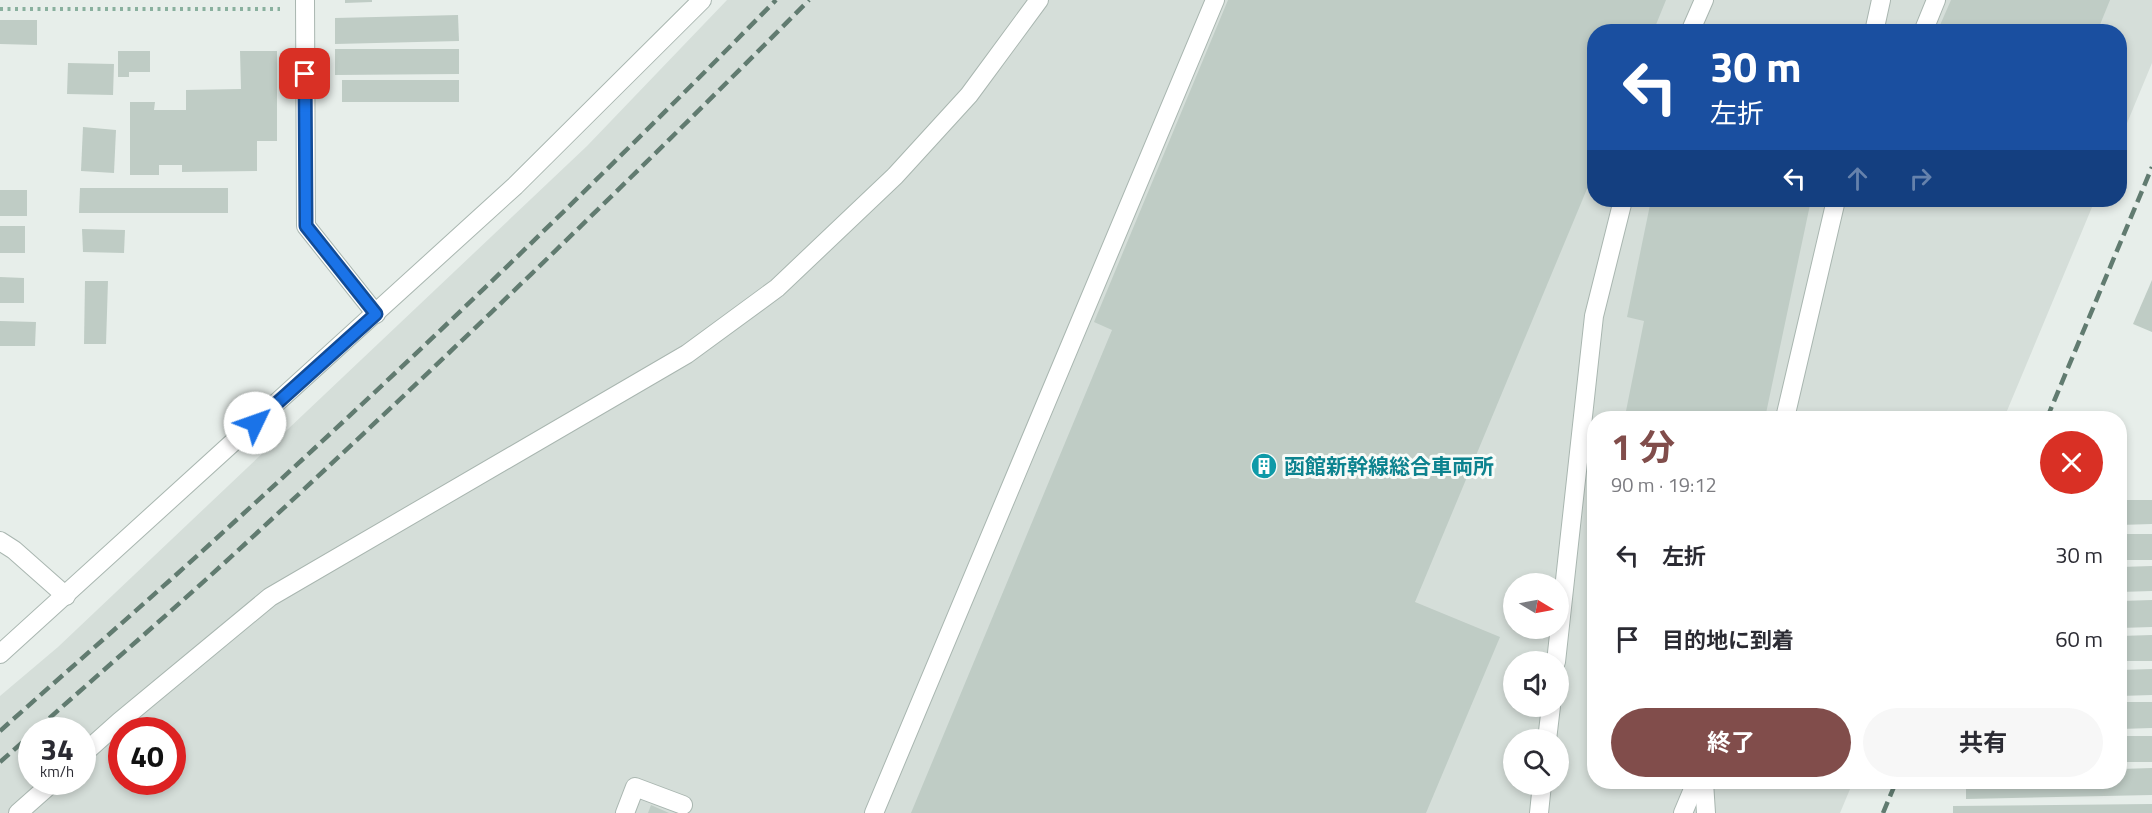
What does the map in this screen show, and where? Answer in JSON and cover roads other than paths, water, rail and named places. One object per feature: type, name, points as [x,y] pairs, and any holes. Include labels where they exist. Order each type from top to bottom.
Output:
[{"type":"street","points":[[0,654],[515,186],[702,0]]},
{"type":"street","points":[[96,743],[270,597],[687,354],[777,288],[895,176],[961,103],[1039,0]]},
{"type":"street","points":[[874,813],[1215,0]]},
{"type":"street","points":[[1694,24],[1704,0]]},
{"type":"street","points":[[1876,24],[1881,0]]},
{"type":"street","points":[[1926,24],[1936,0]]},
{"type":"street","points":[[305,4],[306,226],[376,314]]},
{"type":"street","points":[[1557,651],[1594,316],[1621,207]]},
{"type":"street","points":[[1787,411],[1834,207]]},
{"type":"street","points":[[0,541],[14,550],[66,596]]},
{"type":"street","points":[[625,813],[635,787],[683,805]]},
{"type":"street","points":[[1683,813],[1693,789]]},
{"type":"street","points":[[1704,789],[1706,813]]},
{"type":"street","points":[[18,813],[38,795]]},
{"type":"street","points":[[1539,813],[1541,795]]},
{"type":"railway","points":[[0,731],[371,396],[576,200],[776,0]]},
{"type":"railway","points":[[51,717],[231,556],[399,400],[606,202],[809,0]]},
{"type":"railway","points":[[2050,411],[2152,167]]},
{"type":"railway","points":[[0,762],[18,746]]},
{"type":"railway","points":[[1883,813],[1893,789]]},
{"type":"place","name":"函館新幹線総合車両所","points":[[1264,466]]}]
